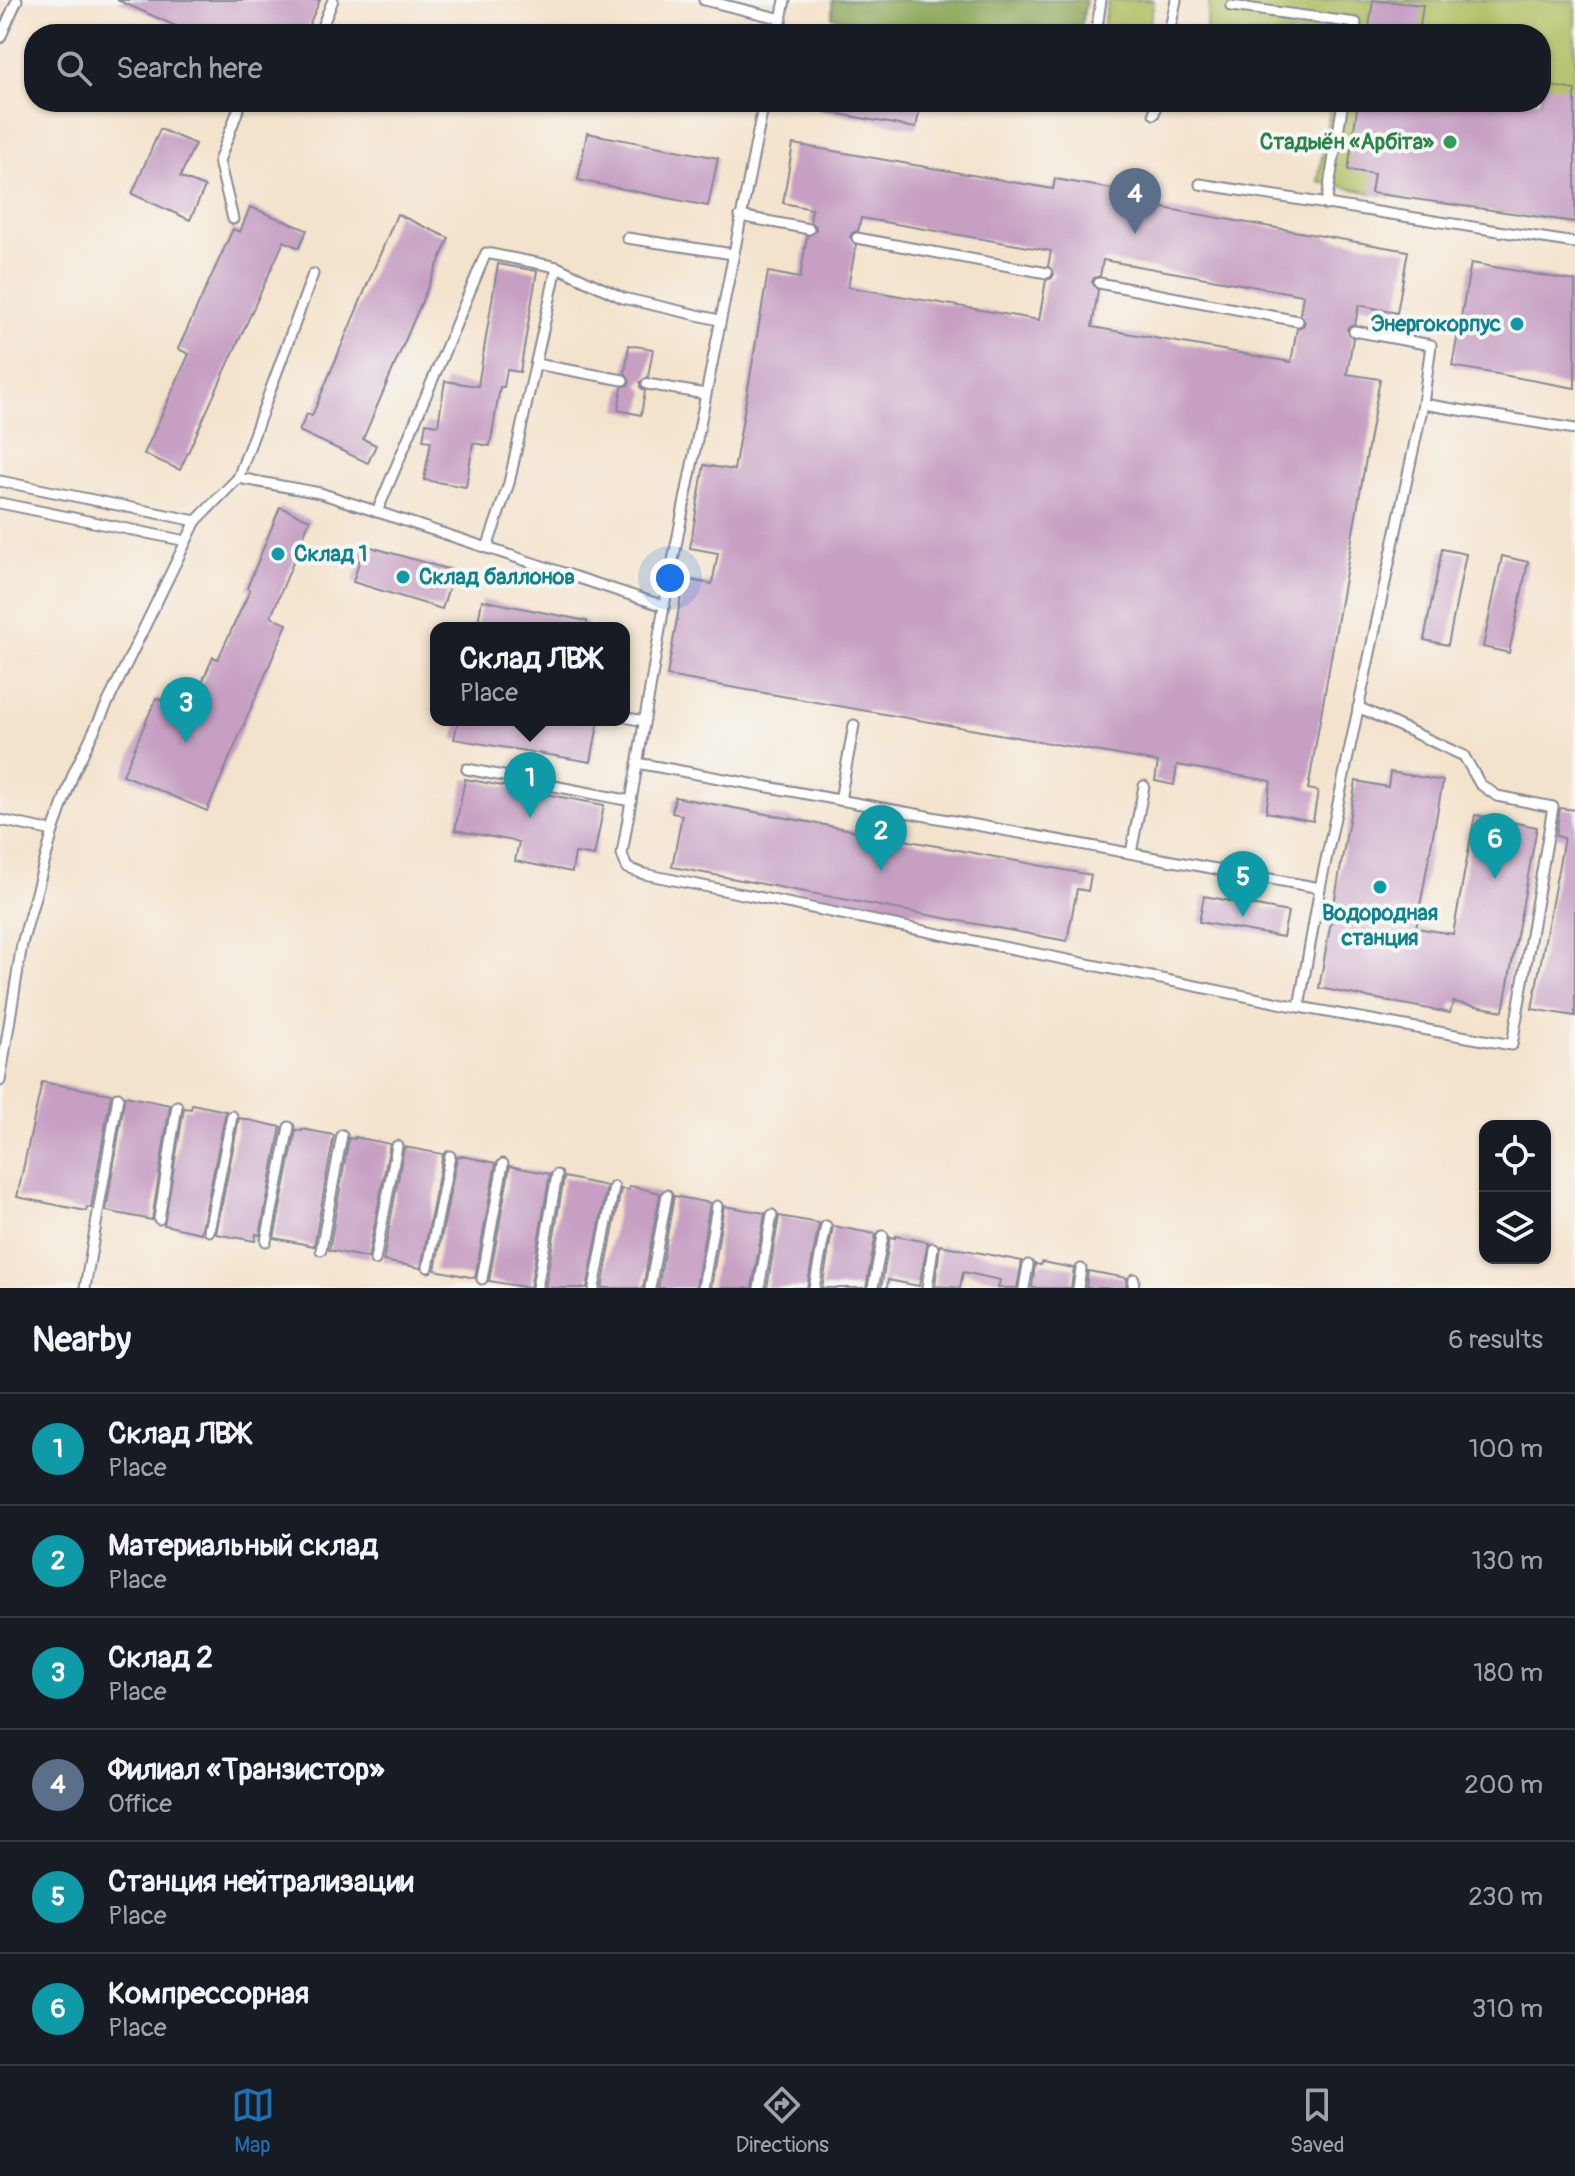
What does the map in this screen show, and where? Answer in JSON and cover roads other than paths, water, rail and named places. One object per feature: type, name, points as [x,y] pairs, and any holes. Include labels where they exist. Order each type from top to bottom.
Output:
[{"type":"lane","points":[[0,38],[17,0]]},
{"type":"lane","points":[[323,24],[333,0]]},
{"type":"lane","points":[[704,0],[782,19]]},
{"type":"lane","points":[[781,24],[785,0]]},
{"type":"lane","points":[[1097,24],[1101,0]]},
{"type":"lane","points":[[1171,24],[1176,0]]},
{"type":"lane","points":[[1231,6],[1356,24]]},
{"type":"lane","points":[[233,219],[219,161],[237,112]]},
{"type":"lane","points":[[762,112],[664,606],[622,854],[627,868],[644,874],[1299,1007],[1512,1045],[1553,807],[1497,796],[1480,784],[1464,756],[1358,707]]},
{"type":"lane","points":[[1326,205],[1341,112]]},
{"type":"lane","points":[[1200,184],[1575,243]]},
{"type":"lane","points":[[740,216],[809,229]]},
{"type":"lane","points":[[627,238],[733,254]]},
{"type":"lane","points":[[857,238],[1047,273]]},
{"type":"lane","points":[[377,512],[486,253],[557,267],[623,298],[719,320]]},
{"type":"lane","points":[[487,548],[509,483],[557,267]]},
{"type":"lane","points":[[0,1081],[22,944],[53,831],[74,772],[196,521],[238,478],[313,274]]},
{"type":"lane","points":[[1099,283],[1298,321]]},
{"type":"lane","points":[[1299,1007],[1320,888],[1423,404],[1431,345],[1354,331]]},
{"type":"lane","points":[[536,364],[623,380]]},
{"type":"lane","points":[[647,384],[705,394]]},
{"type":"lane","points":[[1423,404],[1575,429]]},
{"type":"lane","points":[[238,478],[320,493],[664,606]]},
{"type":"lane","points":[[0,481],[196,521]]},
{"type":"lane","points":[[0,503],[186,541]]},
{"type":"lane","points":[[630,718],[644,721]]},
{"type":"lane","points":[[840,800],[854,725]]},
{"type":"lane","points":[[637,763],[1320,888]]},
{"type":"lane","points":[[467,769],[631,801]]},
{"type":"lane","points":[[1131,853],[1144,786]]},
{"type":"lane","points":[[0,820],[53,831]]},
{"type":"lane","points":[[85,1288],[118,1097]]},
{"type":"lane","points":[[159,1219],[177,1106]]},
{"type":"lane","points":[[209,1231],[232,1116]]},
{"type":"lane","points":[[266,1241],[289,1127]]},
{"type":"lane","points":[[321,1250],[342,1135]]},
{"type":"lane","points":[[375,1260],[397,1146]]},
{"type":"lane","points":[[428,1267],[450,1156]]},
{"type":"lane","points":[[482,1279],[503,1164]]},
{"type":"lane","points":[[537,1288],[557,1175]]},
{"type":"lane","points":[[594,1288],[614,1187]]},
{"type":"lane","points":[[650,1288],[667,1195]]},
{"type":"lane","points":[[703,1288],[717,1206]]},
{"type":"lane","points":[[759,1288],[772,1215]]},
{"type":"lane","points":[[814,1288],[826,1226]]},
{"type":"lane","points":[[873,1288],[883,1236]]},
{"type":"lane","points":[[927,1288],[933,1248]]},
{"type":"lane","points":[[1024,1288],[1028,1265]]},
{"type":"lane","points":[[1078,1288],[1081,1269]]},
{"type":"place","name":"Стадыён «Арбіта»","points":[[1450,142]]},
{"type":"place","name":"Филиал «Транзистор»","points":[[1135,234]]},
{"type":"place","name":"Энергокорпус","points":[[1517,324]]},
{"type":"place","name":"Склад 1","points":[[278,554]]},
{"type":"place","name":"Склад баллонов","points":[[403,577]]},
{"type":"place","name":"Склад 2","points":[[186,743]]},
{"type":"place","name":"Склад ЛВЖ","points":[[530,818]]},
{"type":"place","name":"Материальный склад","points":[[881,871]]},
{"type":"place","name":"Компрессорная","points":[[1495,879]]},
{"type":"place","name":"Водородная станция","points":[[1380,887]]},
{"type":"place","name":"Станция нейтрализации","points":[[1243,917]]}]
